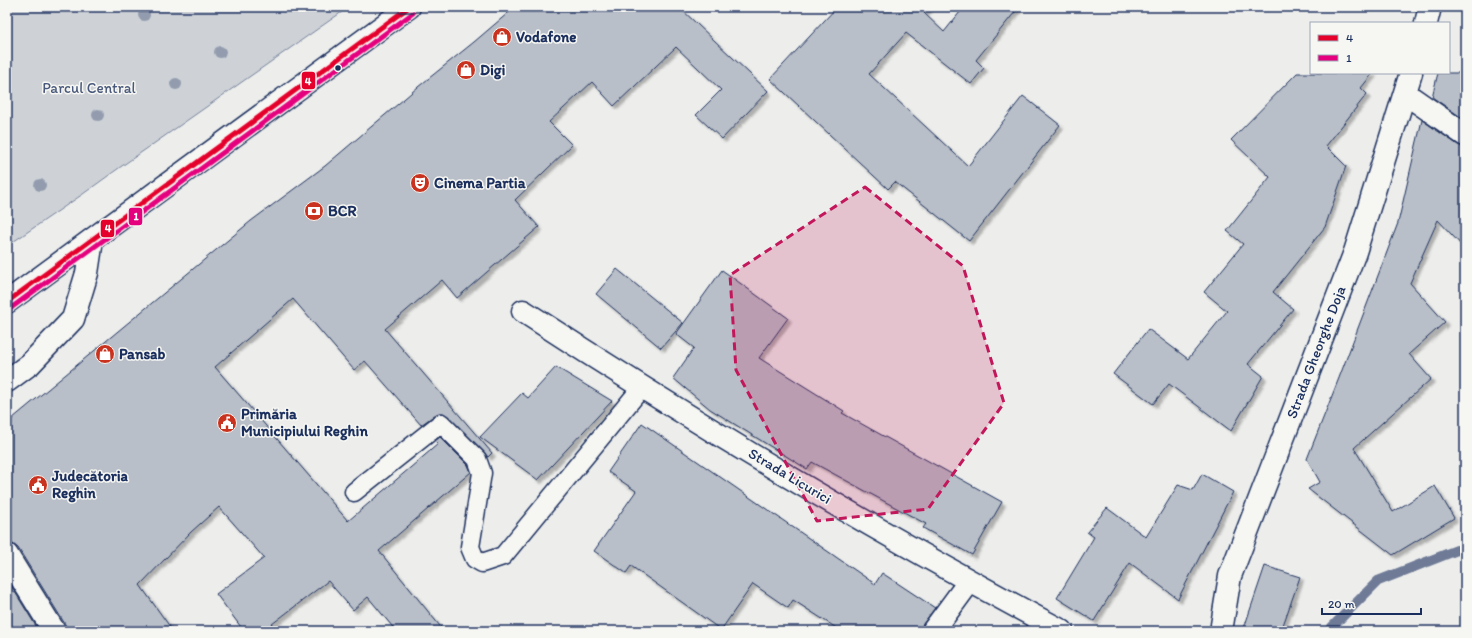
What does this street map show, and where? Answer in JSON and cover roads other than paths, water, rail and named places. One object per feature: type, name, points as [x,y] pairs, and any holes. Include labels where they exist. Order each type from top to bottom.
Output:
[{"type":"main road","points":[[7,302],[409,7]]},
{"type":"main road","points":[[1426,22],[1430,7]]},
{"type":"main road","name":"Strada Gheorghe Doja","points":[[1222,631],[1230,576],[1355,252],[1406,94],[1411,74]]},
{"type":"main road","points":[[1406,94],[1465,135]]},
{"type":"main road","points":[[7,381],[30,364],[73,318],[87,273],[92,240]]},
{"type":"main road","name":"Strada Licurici","points":[[523,311],[759,459],[970,582],[1062,631]]},
{"type":"main road","points":[[7,556],[54,631]]},
{"type":"main road","points":[[933,631],[970,582]]},
{"type":"lane","points":[[354,492],[441,423],[477,459],[482,473],[470,547],[474,559],[482,563],[503,556],[643,386]]},
{"type":"waterway","points":[[1330,631],[1332,627],[1378,581],[1457,550],[1465,551]]},
{"type":"place","name":"Vodafone","points":[[502,37]]},
{"type":"place","name":"Digi","points":[[466,70]]},
{"type":"place","name":"Cinema Partia","points":[[420,183]]},
{"type":"place","name":"BCR","points":[[314,211]]},
{"type":"place","name":"Pansab","points":[[105,354]]},
{"type":"place","name":"Primăria Municipiului Reghin","points":[[227,423]]},
{"type":"place","name":"Judecătoria Reghin","points":[[38,485]]},
{"type":"park label","name":"Parcul Central","points":[[89,88]]}]
